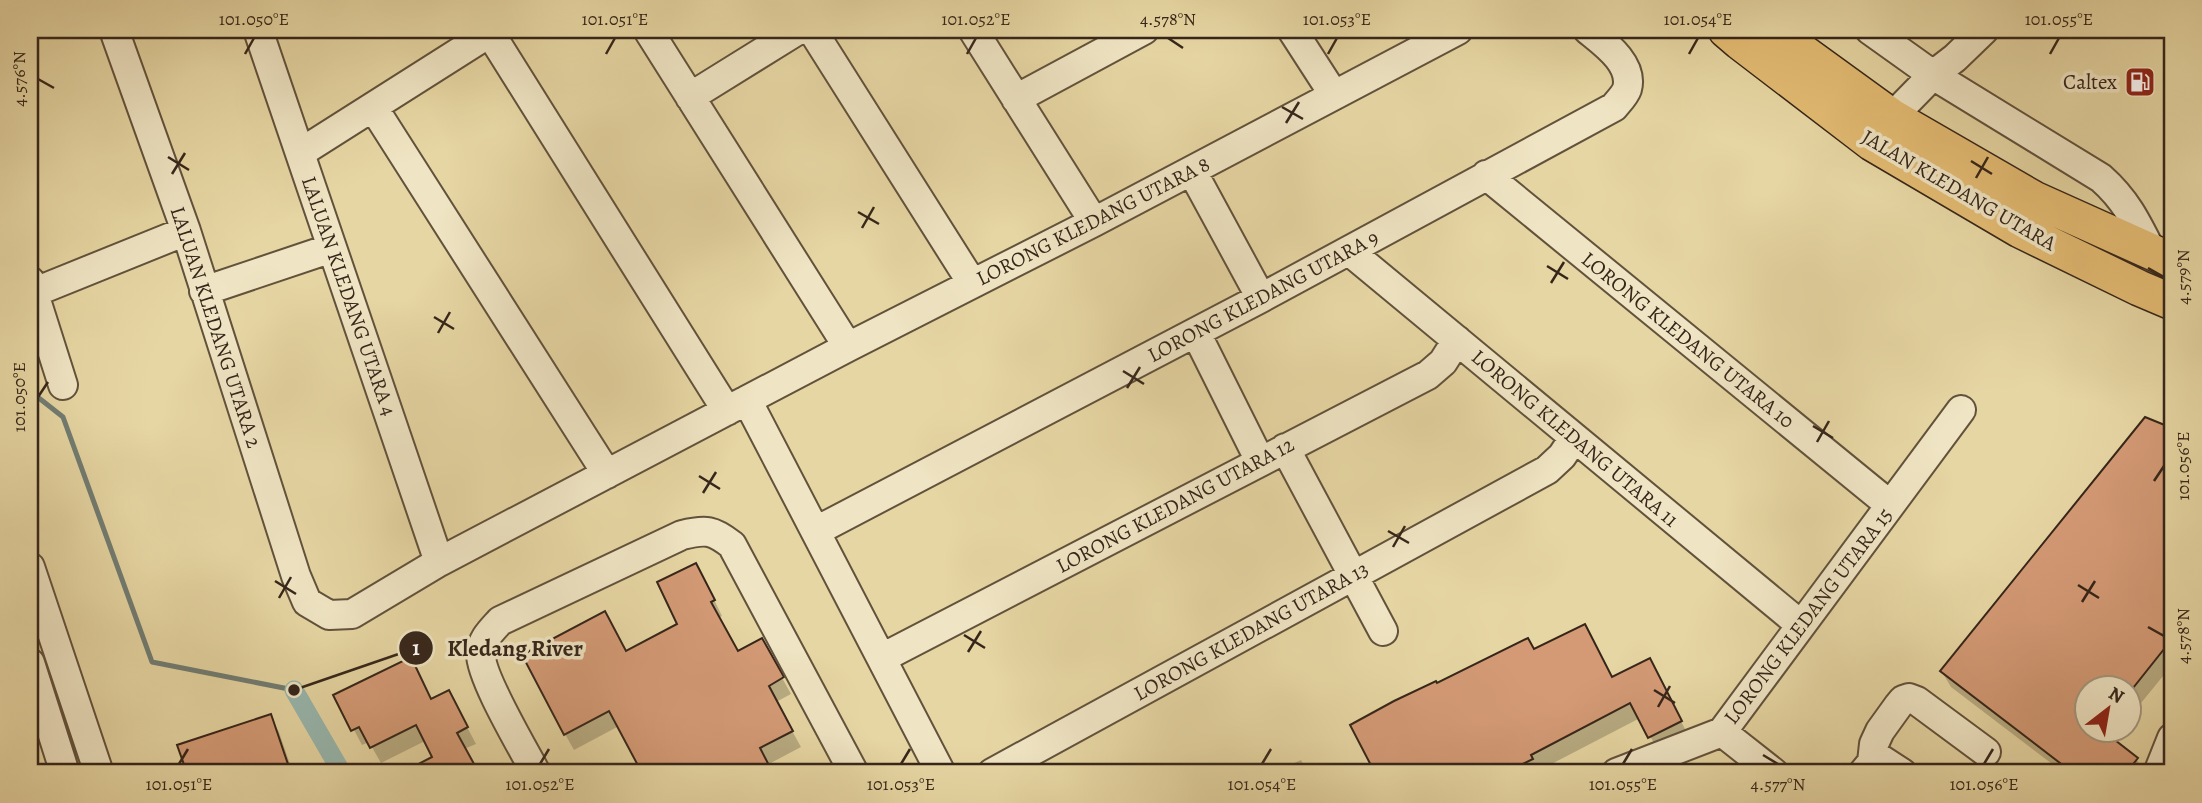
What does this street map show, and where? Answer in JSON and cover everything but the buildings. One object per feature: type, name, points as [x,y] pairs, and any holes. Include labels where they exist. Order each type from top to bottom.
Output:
[{"type":"main road","name":"JALAN KLEDANG UTARA","points":[[1726,30],[1872,144],[2020,230],[2172,302]]},
{"type":"main road","name":"JALAN KLEDANG UTARA","points":[[1772,30],[1892,117],[2034,199],[2162,257]]},
{"type":"street","name":"LALUAN KLEDANG UTARA 2","points":[[114,30],[186,231],[296,576],[307,602],[329,615]]},
{"type":"street","name":"LALUAN KLEDANG UTARA 4","points":[[258,30],[439,562]]},
{"type":"street","points":[[648,30],[848,347]]},
{"type":"street","points":[[690,97],[798,30]]},
{"type":"street","points":[[813,30],[972,283]]},
{"type":"street","points":[[973,30],[1094,222]]},
{"type":"street","points":[[1016,99],[1143,30]]},
{"type":"street","points":[[1292,30],[1334,94]]},
{"type":"street","name":"LORONG KLEDANG UTARA 8","points":[[329,615],[352,614],[439,562],[1458,30]]},
{"type":"street","name":"LORONG KLEDANG UTARA 9","points":[[816,531],[1196,333],[1614,107],[1627,89],[1627,70],[1611,50],[1588,30]]},
{"type":"street","points":[[1870,30],[1933,75],[2101,178],[2128,206],[2162,257]]},
{"type":"street","points":[[1892,117],[1983,30]]},
{"type":"street","points":[[300,153],[492,31],[737,405],[816,531],[942,773]]},
{"type":"street","points":[[373,107],[607,474]]},
{"type":"street","points":[[1192,170],[1261,298]]},
{"type":"street","name":"LORONG KLEDANG UTARA 10","points":[[1486,175],[1890,505]]},
{"type":"street","points":[[63,384],[31,289],[186,231]]},
{"type":"street","points":[[204,291],[332,248]]},
{"type":"street","name":"LORONG KLEDANG UTARA 11","points":[[1349,250],[1801,625]]},
{"type":"street","points":[[1196,333],[1260,461]]},
{"type":"street","name":"LORONG KLEDANG UTARA 12","points":[[882,658],[1427,375],[1443,362],[1457,341]]},
{"type":"street","name":"LORONG KLEDANG UTARA 15","points":[[1616,773],[1722,732],[1961,410]]},
{"type":"street","name":"LORONG KLEDANG UTARA 13","points":[[992,773],[1547,470],[1562,456],[1574,438]]},
{"type":"street","points":[[1285,448],[1384,631]]},
{"type":"street","points":[[536,773],[484,673],[481,654],[485,638],[500,621],[682,535],[701,530],[718,534],[732,545],[854,773]]},
{"type":"street","points":[[30,567],[99,773]]},
{"type":"street","points":[[30,663],[65,773]]},
{"type":"street","points":[[1868,768],[1880,731],[1903,700],[1909,698],[1917,701],[1986,752]]},
{"type":"street","points":[[1722,732],[1774,773]]},
{"type":"street","points":[[2158,773],[2172,738]]},
{"type":"street","points":[[1868,768],[1882,761],[1902,773]]},
{"type":"waterway","points":[[30,391],[63,417],[152,662],[294,690]]},
{"type":"waterway","points":[[294,690],[342,773]]},
{"type":"place","name":"Caltex","points":[[2140,82]]},
{"type":"place","name":"Kledang River","points":[[294,690]]}]
